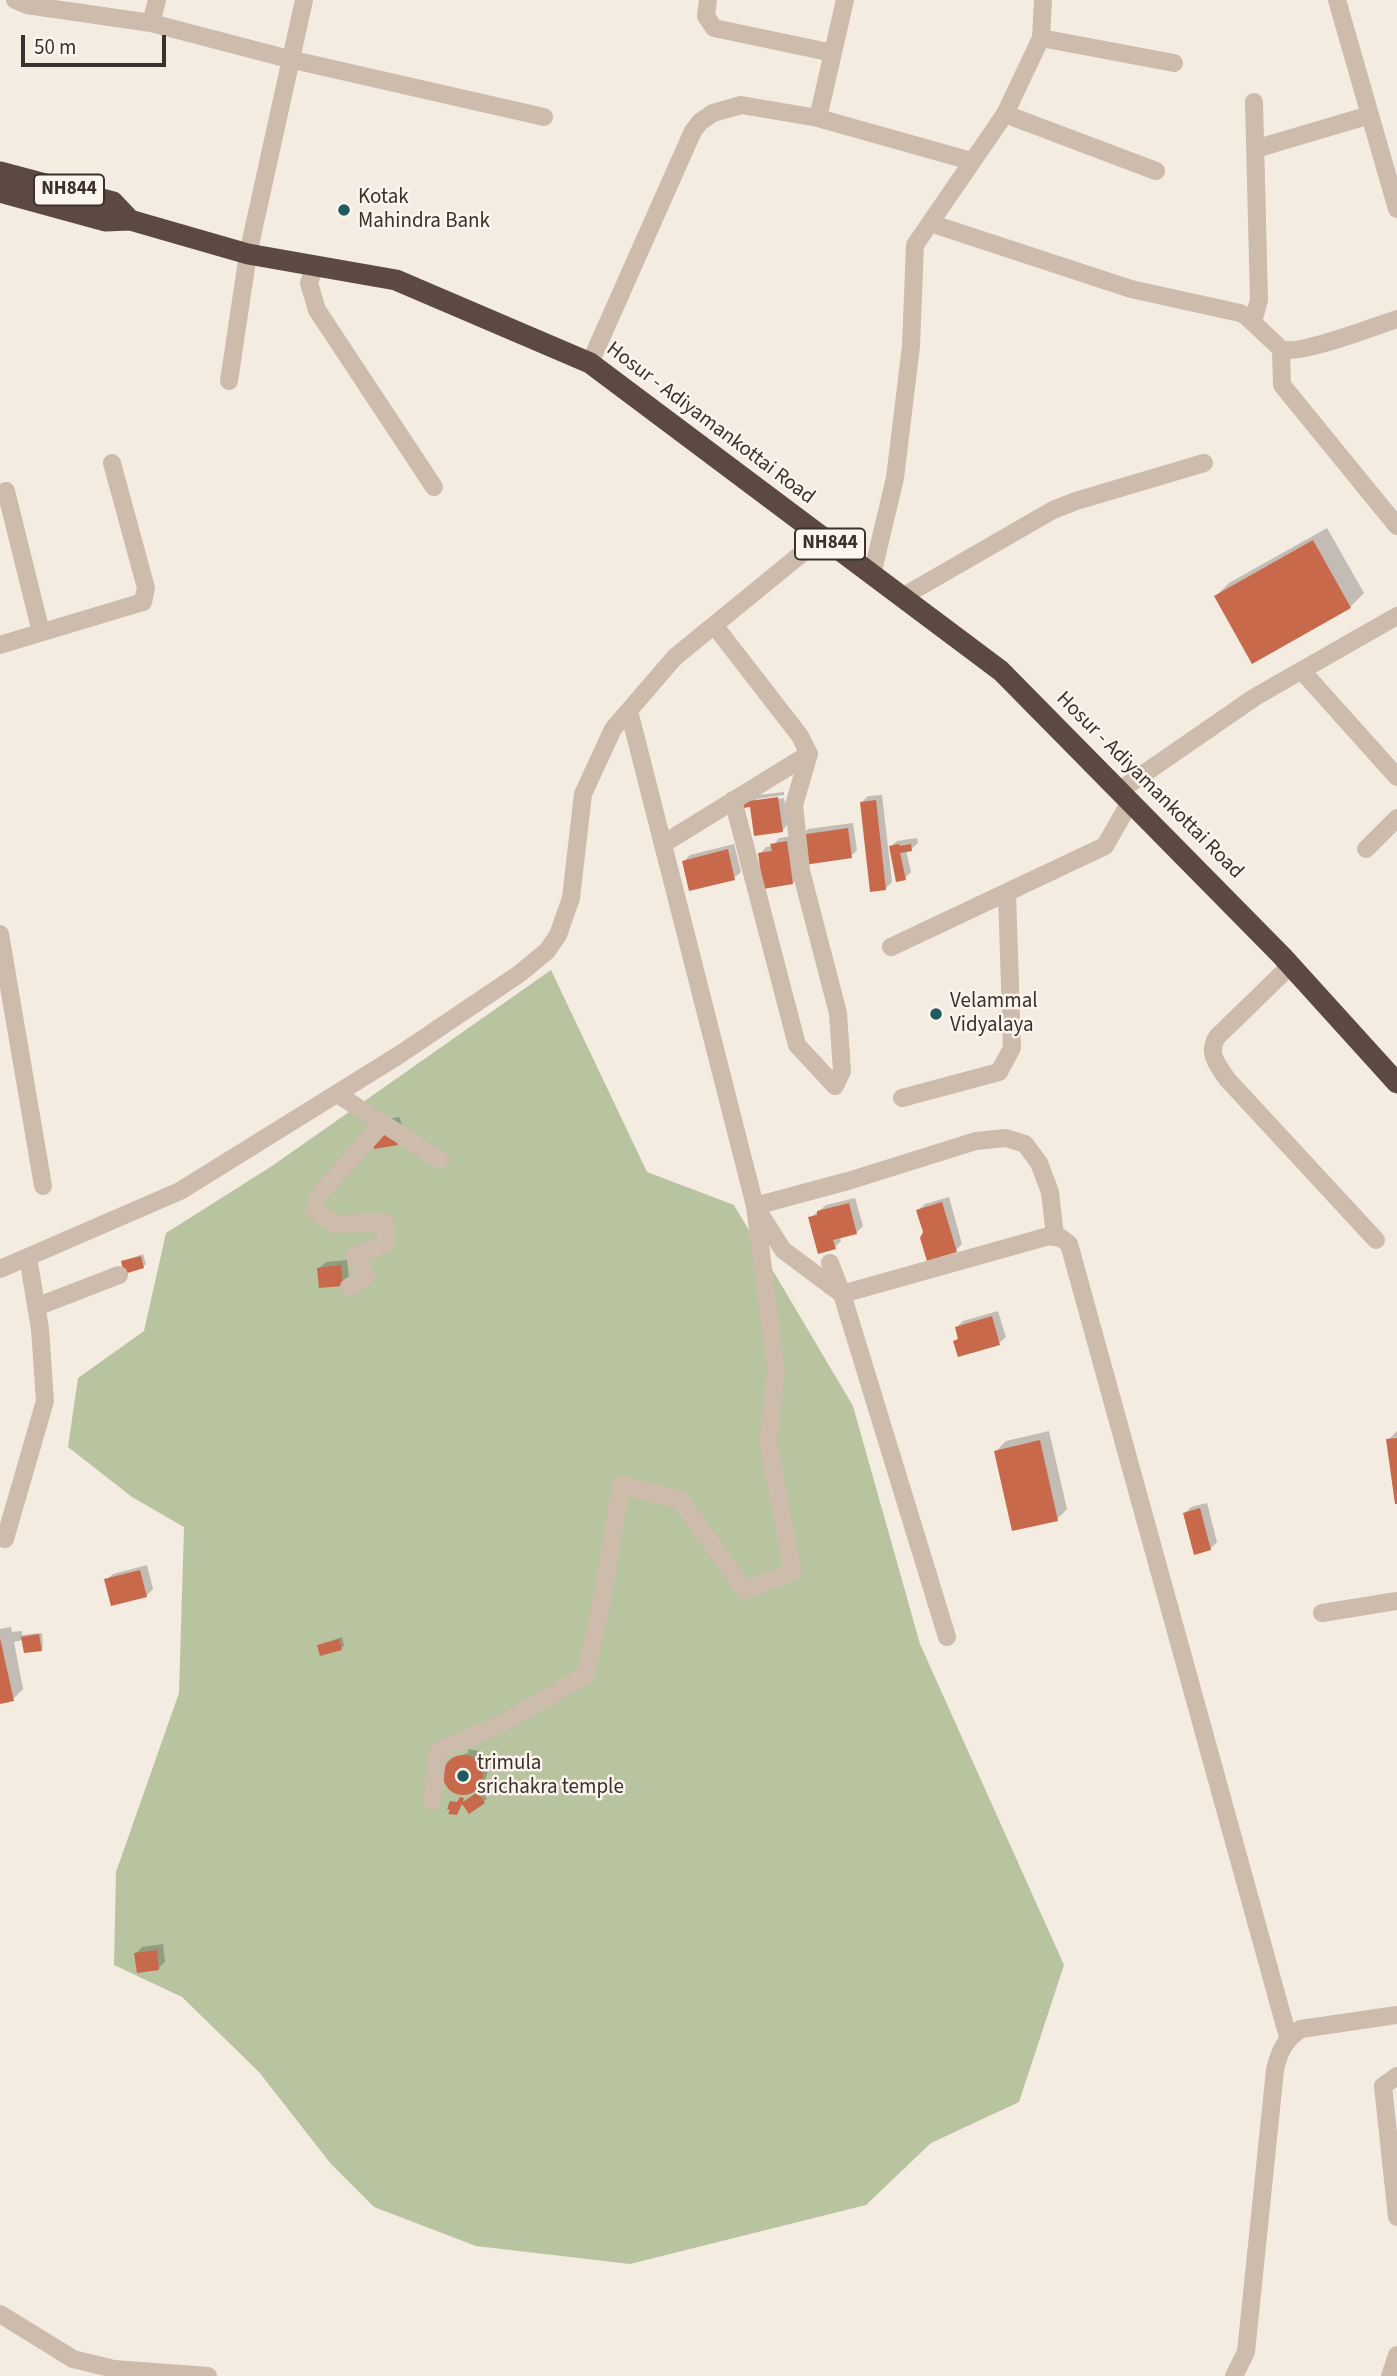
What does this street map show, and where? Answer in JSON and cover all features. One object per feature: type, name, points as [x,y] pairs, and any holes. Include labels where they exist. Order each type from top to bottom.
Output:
[{"type":"highway","name":"Hosur - Adiyamankottai Road","points":[[0,172],[113,202],[130,220]]},
{"type":"highway","name":"Hosur - Adiyamankottai Road","points":[[0,192],[105,221],[130,220],[248,254],[396,280],[590,363],[1001,671],[1290,966],[1397,1083]]},
{"type":"street","points":[[15,0],[27,5],[151,23],[289,59],[544,117]]},
{"type":"street","points":[[151,23],[157,0]]},
{"type":"street","points":[[229,381],[248,254],[304,0]]},
{"type":"street","points":[[708,0],[706,16],[714,27],[833,53]]},
{"type":"street","points":[[818,118],[845,0]]},
{"type":"street","points":[[872,575],[895,478],[911,346],[915,245],[1005,114],[1041,38],[1043,0]]},
{"type":"street","points":[[1337,0],[1397,209]]},
{"type":"street","points":[[1041,38],[1174,63]]},
{"type":"street","points":[[1253,322],[1259,300],[1254,102]]},
{"type":"street","points":[[590,363],[688,143],[700,122],[713,113],[741,105],[818,118],[971,161]]},
{"type":"street","points":[[1005,114],[1156,171]]},
{"type":"street","points":[[1255,149],[1370,115]]},
{"type":"street","points":[[930,223],[1131,289],[1240,313],[1286,351],[1306,348],[1397,319]]},
{"type":"street","points":[[315,265],[309,283],[317,310],[433,487]]},
{"type":"street","points":[[1281,349],[1282,385],[1397,526]]},
{"type":"street","points":[[0,645],[143,602],[146,588],[112,463]]},
{"type":"street","points":[[902,597],[1054,510],[1204,463]]},
{"type":"street","points":[[6,491],[41,632]]},
{"type":"street","points":[[0,1269],[180,1191],[399,1055],[519,974],[547,951],[558,935],[571,898],[583,794],[613,729],[676,657],[822,537]]},
{"type":"street","points":[[891,947],[1105,846],[1125,796],[1255,698],[1397,616]]},
{"type":"street","points":[[714,625],[800,736],[809,754],[794,805],[801,871],[838,1013],[842,1071],[835,1086],[797,1045],[733,800]]},
{"type":"street","points":[[1302,671],[1397,778]]},
{"type":"street","points":[[432,1801],[438,1751],[501,1724],[586,1675],[603,1595],[621,1485],[680,1500],[745,1590],[793,1572],[768,1442],[776,1371],[755,1206],[629,711]]},
{"type":"street","points":[[663,844],[809,754]]},
{"type":"street","points":[[1366,849],[1397,818]]},
{"type":"street","points":[[902,1098],[999,1072],[1012,1048],[1007,892]]},
{"type":"street","points":[[0,934],[43,1186]]},
{"type":"street","points":[[1290,966],[1217,1037],[1212,1045],[1215,1062],[1227,1079],[1376,1240]]},
{"type":"street","points":[[337,1094],[440,1160]]},
{"type":"street","points":[[349,1287],[366,1276],[355,1256],[386,1242],[385,1222],[334,1224],[313,1211],[318,1196],[383,1124]]},
{"type":"street","points":[[755,1206],[848,1181],[976,1141],[1006,1138],[1025,1144],[1040,1163],[1050,1192],[1055,1236]]},
{"type":"street","points":[[755,1206],[783,1251],[842,1294]]},
{"type":"street","points":[[842,1294],[1055,1236],[1069,1244],[1288,2037]]},
{"type":"street","points":[[5,1539],[45,1401],[28,1257]]},
{"type":"street","points":[[830,1263],[842,1294],[947,1637]]},
{"type":"street","points":[[36,1307],[119,1275]]},
{"type":"street","points":[[1322,1613],[1397,1601]]},
{"type":"street","points":[[1234,2376],[1246,2352],[1275,2070],[1279,2054],[1288,2037],[1301,2029],[1397,2015]]},
{"type":"street","points":[[1397,2076],[1383,2086],[1397,2217]]},
{"type":"street","points":[[0,2314],[74,2358],[114,2369],[208,2376]]},
{"type":"street","points":[[1390,2376],[1397,2355]]},
{"type":"green space","points":[[551,970],[647,1172],[734,1205],[853,1406],[920,1644],[1064,1965],[1019,2102],[931,2143],[866,2205],[630,2264],[476,2246],[374,2207],[331,2164],[259,2072],[182,1997],[114,1965],[116,1872],[179,1693],[184,1527],[132,1497],[68,1447],[78,1378],[144,1331],[166,1233],[272,1166]]},
{"type":"building","points":[[1313,540],[1351,608],[1252,664],[1214,596]]},
{"type":"building","points":[[778,797],[783,832],[754,836],[750,807],[743,808],[742,802]]},
{"type":"building","points":[[876,800],[886,890],[870,892],[860,802]]},
{"type":"building","points":[[848,828],[852,858],[804,865],[800,835]]},
{"type":"building","points":[[787,841],[793,884],[763,889],[758,853],[772,851],[770,844]]},
{"type":"building","points":[[911,844],[912,851],[900,853],[906,880],[896,882],[889,846]]},
{"type":"building","points":[[728,849],[735,880],[689,891],[682,861]]},
{"type":"building","points":[[394,1122],[398,1145],[374,1149],[370,1126]]},
{"type":"building","points":[[942,1202],[957,1252],[927,1261],[920,1238],[923,1232],[916,1210]]},
{"type":"building","points":[[849,1203],[857,1234],[833,1240],[836,1249],[818,1254],[808,1217],[817,1215],[817,1211]]},
{"type":"building","points":[[141,1256],[144,1268],[124,1274],[121,1261]]},
{"type":"building","points":[[341,1265],[343,1286],[319,1288],[317,1268]]},
{"type":"building","points":[[992,1316],[1000,1345],[958,1357],[953,1341],[958,1339],[955,1327]]},
{"type":"building","points":[[1397,1438],[1397,1504],[1395,1504],[1386,1439]]},
{"type":"building","points":[[1040,1440],[1058,1521],[1012,1531],[994,1451]]},
{"type":"building","points":[[1200,1508],[1211,1550],[1194,1555],[1183,1513]]},
{"type":"building","points":[[140,1570],[147,1597],[111,1606],[104,1579]]},
{"type":"building","points":[[39,1634],[42,1651],[24,1653],[21,1637]]},
{"type":"building","points":[[0,1638],[14,1701],[0,1704]]},
{"type":"building","points":[[339,1639],[342,1650],[320,1656],[317,1645]]},
{"type":"building","name":"trimula srichakra temple","points":[[463,1755],[477,1761],[483,1775],[477,1789],[463,1795],[449,1789],[443,1775],[449,1761]]},
{"type":"building","points":[[478,1792],[485,1803],[469,1814],[462,1804],[457,1815],[448,1814],[450,1801],[457,1802],[460,1797],[464,1798],[463,1802]]},
{"type":"building","points":[[157,1950],[159,1970],[137,1973],[134,1953]]},
{"type":"place","name":"Kotak Mahindra Bank","points":[[344,210]]},
{"type":"place","name":"Velammal Vidyalaya","points":[[936,1014]]},
{"type":"place","name":"trimula srichakra temple","points":[[463,1776]]}]
